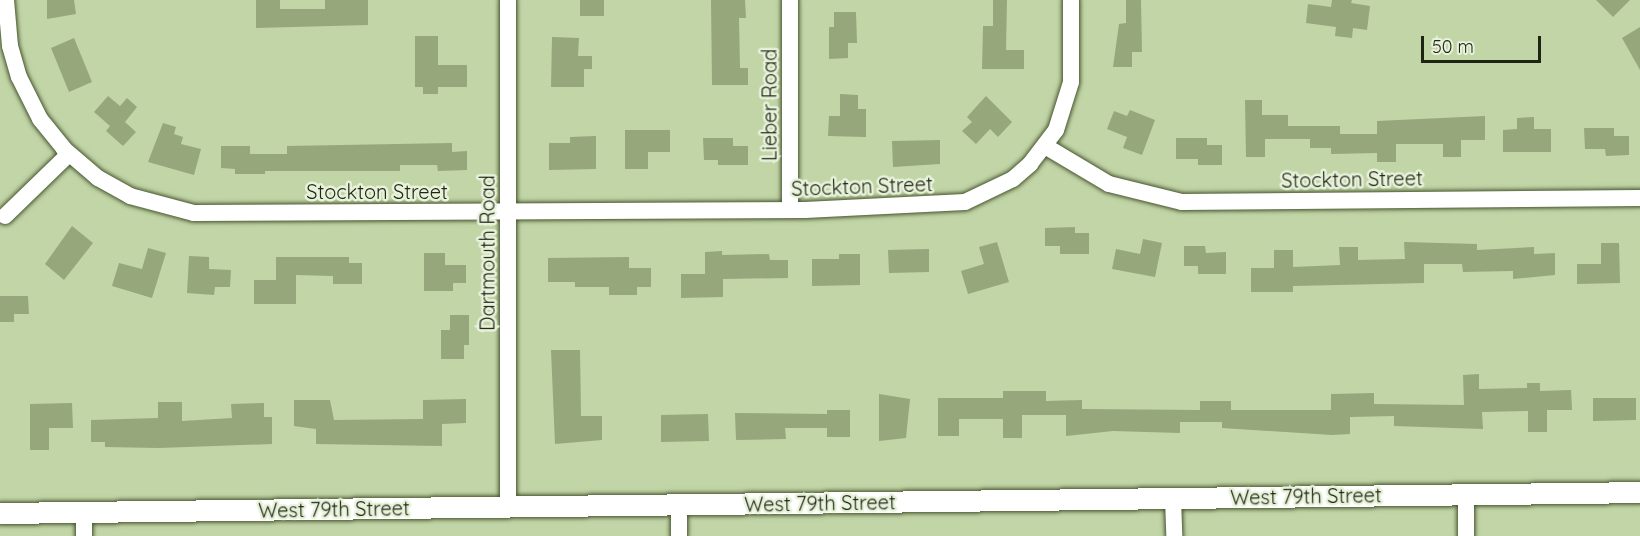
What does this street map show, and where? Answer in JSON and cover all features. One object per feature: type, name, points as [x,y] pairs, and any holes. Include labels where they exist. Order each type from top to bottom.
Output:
[{"type":"main road","name":"West 79th Street","points":[[0,513],[1640,492]]},
{"type":"street","name":"Stockton Street","points":[[6,0],[10,46],[22,84],[40,119],[69,154],[98,178],[130,196],[194,213],[790,209],[965,202],[1013,179],[1045,146],[1109,184],[1182,202],[1640,198]]},
{"type":"street","name":"Dartmouth Road","points":[[508,0],[508,506]]},
{"type":"street","name":"Lieber Road","points":[[790,0],[790,209]]},
{"type":"street","points":[[1045,146],[1058,125],[1069,95],[1071,0]]},
{"type":"street","points":[[5,216],[69,154]]},
{"type":"street","points":[[1466,495],[1466,536]]},
{"type":"street","points":[[1173,498],[1174,536]]},
{"type":"street","points":[[679,504],[679,536]]},
{"type":"street","points":[[84,512],[84,536]]},
{"type":"building","points":[[47,0],[74,0],[76,14],[47,19]]},
{"type":"building","points":[[256,0],[280,0],[280,9],[325,9],[325,0],[368,0],[368,25],[256,28]]},
{"type":"building","points":[[580,0],[604,0],[604,16],[580,16]]},
{"type":"building","points":[[711,0],[745,0],[746,18],[739,18],[740,68],[748,68],[748,85],[712,85]]},
{"type":"building","points":[[993,0],[1007,0],[1006,50],[1024,50],[1024,69],[982,69],[983,26],[993,26]]},
{"type":"building","points":[[1126,0],[1141,0],[1142,52],[1132,52],[1132,67],[1113,67],[1119,24],[1126,23]]},
{"type":"building","points":[[1332,0],[1352,0],[1351,3],[1370,6],[1367,30],[1353,28],[1352,38],[1335,36],[1336,27],[1306,23],[1308,4],[1331,7]]},
{"type":"building","points":[[1596,0],[1630,0],[1613,17]]},
{"type":"building","points":[[834,12],[856,12],[857,43],[848,43],[848,58],[829,59],[829,27],[834,27]]},
{"type":"building","points":[[1640,27],[1640,70],[1622,38]]},
{"type":"building","points":[[415,36],[438,36],[438,65],[467,65],[467,87],[438,87],[438,94],[423,94],[423,87],[415,87]]},
{"type":"building","points":[[552,37],[579,38],[578,56],[592,56],[592,69],[584,69],[584,87],[551,87]]},
{"type":"building","points":[[74,38],[92,82],[69,92],[51,48]]},
{"type":"building","points":[[840,94],[858,95],[858,109],[866,109],[866,137],[828,136],[829,116],[840,116]]},
{"type":"building","points":[[108,96],[120,106],[127,98],[137,107],[125,122],[136,132],[123,146],[106,131],[110,126],[94,112]]},
{"type":"building","points":[[986,96],[1012,122],[998,137],[990,129],[976,144],[962,131],[972,122],[967,117]]},
{"type":"building","points":[[1245,100],[1262,100],[1262,115],[1288,115],[1288,126],[1340,126],[1340,134],[1377,134],[1377,121],[1485,116],[1485,140],[1461,140],[1461,157],[1443,157],[1443,144],[1396,144],[1396,162],[1377,162],[1377,153],[1331,154],[1331,148],[1310,148],[1310,139],[1265,139],[1265,157],[1246,157]]},
{"type":"building","points":[[1130,110],[1155,120],[1142,155],[1123,148],[1127,137],[1107,129],[1114,111],[1127,116]]},
{"type":"building","points":[[1534,117],[1534,129],[1551,129],[1551,152],[1503,152],[1503,130],[1517,129],[1517,118]]},
{"type":"building","points":[[163,123],[176,127],[174,134],[183,137],[181,144],[201,149],[194,175],[148,162]]},
{"type":"building","points":[[1584,128],[1614,128],[1614,136],[1629,136],[1629,155],[1606,156],[1605,149],[1585,149]]},
{"type":"building","points":[[625,130],[670,130],[670,152],[648,152],[648,169],[625,169]]},
{"type":"building","points":[[596,136],[596,169],[549,170],[549,143],[570,143],[570,137]]},
{"type":"building","points":[[703,138],[733,138],[733,146],[748,146],[748,165],[718,165],[718,160],[704,160]]},
{"type":"building","points":[[1176,138],[1207,138],[1207,145],[1222,145],[1222,165],[1198,165],[1198,159],[1176,159]]},
{"type":"building","points":[[940,140],[940,164],[893,167],[892,141]]},
{"type":"building","points":[[452,143],[452,152],[467,151],[467,170],[438,171],[437,165],[400,165],[400,171],[265,171],[265,174],[235,174],[235,169],[221,168],[221,146],[250,146],[250,154],[287,154],[287,146]]},
{"type":"building","points":[[72,226],[93,243],[64,280],[45,264]]},
{"type":"building","points":[[1075,227],[1075,233],[1089,233],[1089,254],[1060,254],[1060,246],[1045,246],[1045,228]]},
{"type":"building","points":[[1143,239],[1162,243],[1155,277],[1112,269],[1116,249],[1140,254]]},
{"type":"building","points":[[997,242],[1009,282],[968,294],[961,271],[984,264],[979,247]]},
{"type":"building","points":[[1404,242],[1477,244],[1477,250],[1534,247],[1534,254],[1555,253],[1555,275],[1513,279],[1513,271],[1463,272],[1462,264],[1424,264],[1424,283],[1293,286],[1293,292],[1251,292],[1251,268],[1274,268],[1274,250],[1293,250],[1293,267],[1340,265],[1339,247],[1358,247],[1358,260],[1405,259]]},
{"type":"building","points":[[1601,243],[1619,243],[1620,283],[1577,284],[1577,264],[1601,264]]},
{"type":"building","points":[[1184,246],[1205,246],[1206,253],[1226,252],[1226,274],[1198,274],[1198,266],[1184,266]]},
{"type":"building","points":[[148,248],[166,253],[152,298],[112,286],[119,263],[142,269]]},
{"type":"building","points":[[929,249],[929,272],[889,273],[888,250]]},
{"type":"building","points":[[722,251],[722,255],[769,254],[770,260],[788,260],[788,278],[723,279],[723,297],[681,298],[681,274],[705,274],[705,252]]},
{"type":"building","points":[[424,253],[445,253],[445,265],[466,265],[466,283],[453,283],[453,291],[424,291]]},
{"type":"building","points":[[839,254],[860,254],[860,285],[812,286],[812,259],[839,259]]},
{"type":"building","points":[[189,256],[209,257],[209,269],[231,270],[230,287],[215,287],[214,295],[187,293]]},
{"type":"building","points":[[276,257],[349,257],[349,263],[362,263],[362,284],[333,284],[333,276],[296,275],[296,304],[254,304],[254,280],[276,280]]},
{"type":"building","points":[[629,257],[629,268],[651,268],[651,287],[637,287],[637,295],[609,295],[609,287],[575,287],[575,282],[548,282],[548,258]]},
{"type":"building","points":[[0,296],[28,296],[29,314],[14,314],[14,322],[0,322]]},
{"type":"building","points":[[450,315],[469,315],[469,345],[464,345],[464,359],[441,359],[441,330],[450,330]]},
{"type":"building","points":[[551,350],[580,350],[581,416],[602,416],[602,440],[555,444]]},
{"type":"building","points":[[1479,374],[1479,389],[1527,388],[1527,383],[1540,383],[1540,391],[1571,390],[1572,410],[1547,410],[1547,432],[1528,432],[1528,411],[1482,412],[1483,429],[1394,426],[1394,416],[1350,417],[1350,434],[1332,435],[1222,428],[1222,422],[1180,422],[1180,433],[1113,431],[1066,436],[1066,415],[1022,415],[1022,438],[1003,438],[1003,419],[959,419],[959,436],[938,436],[938,398],[1003,398],[1003,391],[1046,391],[1046,401],[1082,400],[1082,409],[1200,410],[1200,401],[1231,401],[1231,410],[1331,410],[1331,394],[1374,393],[1374,404],[1464,405],[1463,375]]},
{"type":"building","points":[[879,394],[910,399],[906,438],[879,441]]},
{"type":"building","points":[[1593,398],[1636,398],[1636,420],[1593,421]]},
{"type":"building","points":[[466,399],[466,423],[442,424],[442,446],[316,444],[316,429],[294,426],[294,400],[330,400],[334,420],[423,419],[423,400]]},
{"type":"building","points":[[158,402],[182,402],[182,421],[232,418],[231,404],[264,403],[264,417],[272,417],[272,444],[159,448],[105,447],[105,442],[91,442],[91,420],[158,418]]},
{"type":"building","points":[[72,403],[73,428],[49,428],[49,450],[30,450],[30,404]]},
{"type":"building","points":[[827,410],[850,410],[850,437],[827,437],[827,428],[785,428],[786,439],[736,440],[735,413],[827,414]]},
{"type":"building","points":[[708,414],[709,441],[661,442],[661,415]]}]
